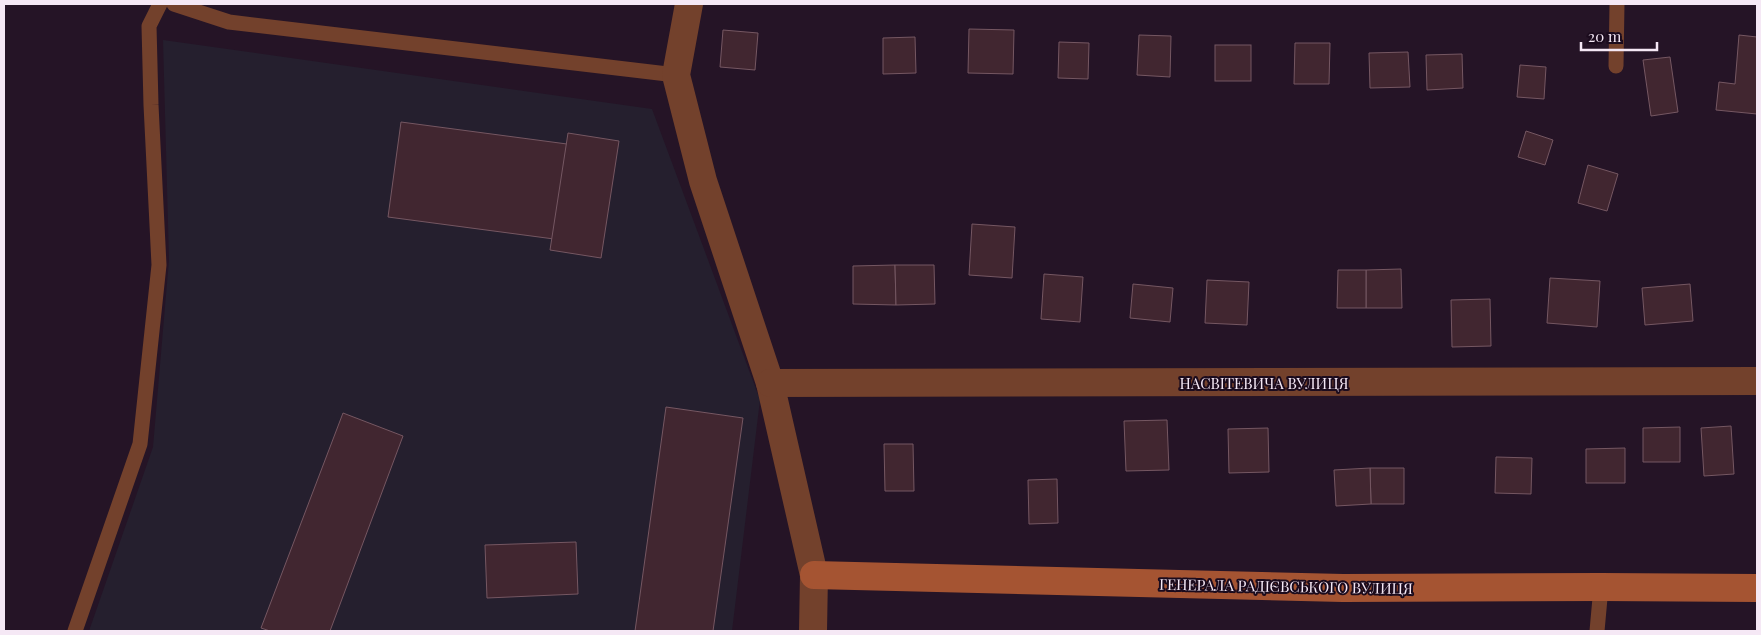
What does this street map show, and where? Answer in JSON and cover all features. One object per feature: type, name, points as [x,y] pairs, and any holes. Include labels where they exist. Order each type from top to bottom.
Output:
[{"type":"street","points":[[689,4],[676,75],[703,182],[770,383],[814,575],[813,631]]},
{"type":"street","name":"НАСВІТЕВИЧА ВУЛИЦЯ","points":[[770,383],[1757,381]]},
{"type":"street","name":"ГЕНЕРАЛА РАДІЄВСЬКОГО ВУЛИЦЯ","points":[[814,575],[1343,588],[1757,588]]},
{"type":"lane","points":[[74,631],[140,444],[159,265],[149,26],[160,4]]},
{"type":"lane","points":[[174,4],[229,22],[676,75]]},
{"type":"lane","points":[[1616,66],[1617,4]]},
{"type":"lane","points":[[1597,631],[1601,587]]},
{"type":"shaded area","points":[[163,40],[652,109],[760,400],[732,631],[89,631],[153,447],[169,260]]},
{"type":"building","points":[[969,29],[1014,30],[1013,74],[968,73]]},
{"type":"building","points":[[723,30],[758,33],[755,70],[720,67]]},
{"type":"building","points":[[1139,35],[1171,36],[1170,77],[1137,75]]},
{"type":"building","points":[[1739,35],[1757,37],[1757,114],[1716,110],[1719,82],[1735,84]]},
{"type":"building","points":[[915,37],[916,73],[883,74],[883,38]]},
{"type":"building","points":[[1059,42],[1089,43],[1088,79],[1058,78]]},
{"type":"building","points":[[1295,43],[1330,43],[1329,84],[1294,84]]},
{"type":"building","points":[[1215,45],[1251,45],[1251,81],[1215,81]]},
{"type":"building","points":[[1408,52],[1410,87],[1370,88],[1369,53]]},
{"type":"building","points":[[1462,54],[1463,88],[1427,90],[1426,55]]},
{"type":"building","points":[[1670,57],[1678,112],[1651,116],[1643,60]]},
{"type":"building","points":[[1520,65],[1546,67],[1544,99],[1517,97]]},
{"type":"building","points":[[401,122],[567,144],[554,239],[388,217]]},
{"type":"building","points":[[1526,131],[1553,140],[1545,165],[1518,157]]},
{"type":"building","points":[[568,133],[619,141],[601,258],[550,250]]},
{"type":"building","points":[[1588,165],[1618,174],[1607,211],[1578,203]]},
{"type":"building","points":[[972,224],[1015,227],[1012,278],[969,275]]},
{"type":"building","points":[[895,265],[896,305],[853,304],[853,266]]},
{"type":"building","points":[[895,265],[934,265],[935,304],[896,305]]},
{"type":"building","points":[[1401,269],[1402,308],[1366,308],[1366,270]]},
{"type":"building","points":[[1338,270],[1366,270],[1366,308],[1337,308]]},
{"type":"building","points":[[1044,274],[1083,277],[1080,322],[1041,319]]},
{"type":"building","points":[[1550,278],[1600,281],[1597,327],[1547,323]]},
{"type":"building","points":[[1207,280],[1249,282],[1247,325],[1205,323]]},
{"type":"building","points":[[1133,284],[1173,288],[1170,322],[1130,318]]},
{"type":"building","points":[[1690,284],[1693,321],[1645,325],[1642,288]]},
{"type":"building","points":[[1490,299],[1491,346],[1452,347],[1451,300]]},
{"type":"building","points":[[666,407],[743,418],[713,631],[635,631]]},
{"type":"building","points":[[343,413],[403,436],[330,631],[270,631],[261,628]]},
{"type":"building","points":[[1167,420],[1169,470],[1126,471],[1124,421]]},
{"type":"building","points":[[1731,426],[1734,474],[1704,476],[1701,428]]},
{"type":"building","points":[[1680,427],[1680,462],[1643,462],[1643,428]]},
{"type":"building","points":[[1268,428],[1269,472],[1229,473],[1228,429]]},
{"type":"building","points":[[884,444],[913,444],[914,491],[885,491]]},
{"type":"building","points":[[1625,448],[1625,483],[1586,483],[1586,449]]},
{"type":"building","points":[[1496,457],[1532,458],[1531,494],[1495,493]]},
{"type":"building","points":[[1370,468],[1404,468],[1404,504],[1371,504]]},
{"type":"building","points":[[1370,468],[1371,504],[1336,506],[1334,470]]},
{"type":"building","points":[[1057,479],[1058,523],[1029,524],[1028,480]]},
{"type":"building","points":[[576,542],[578,594],[487,598],[485,545]]}]
